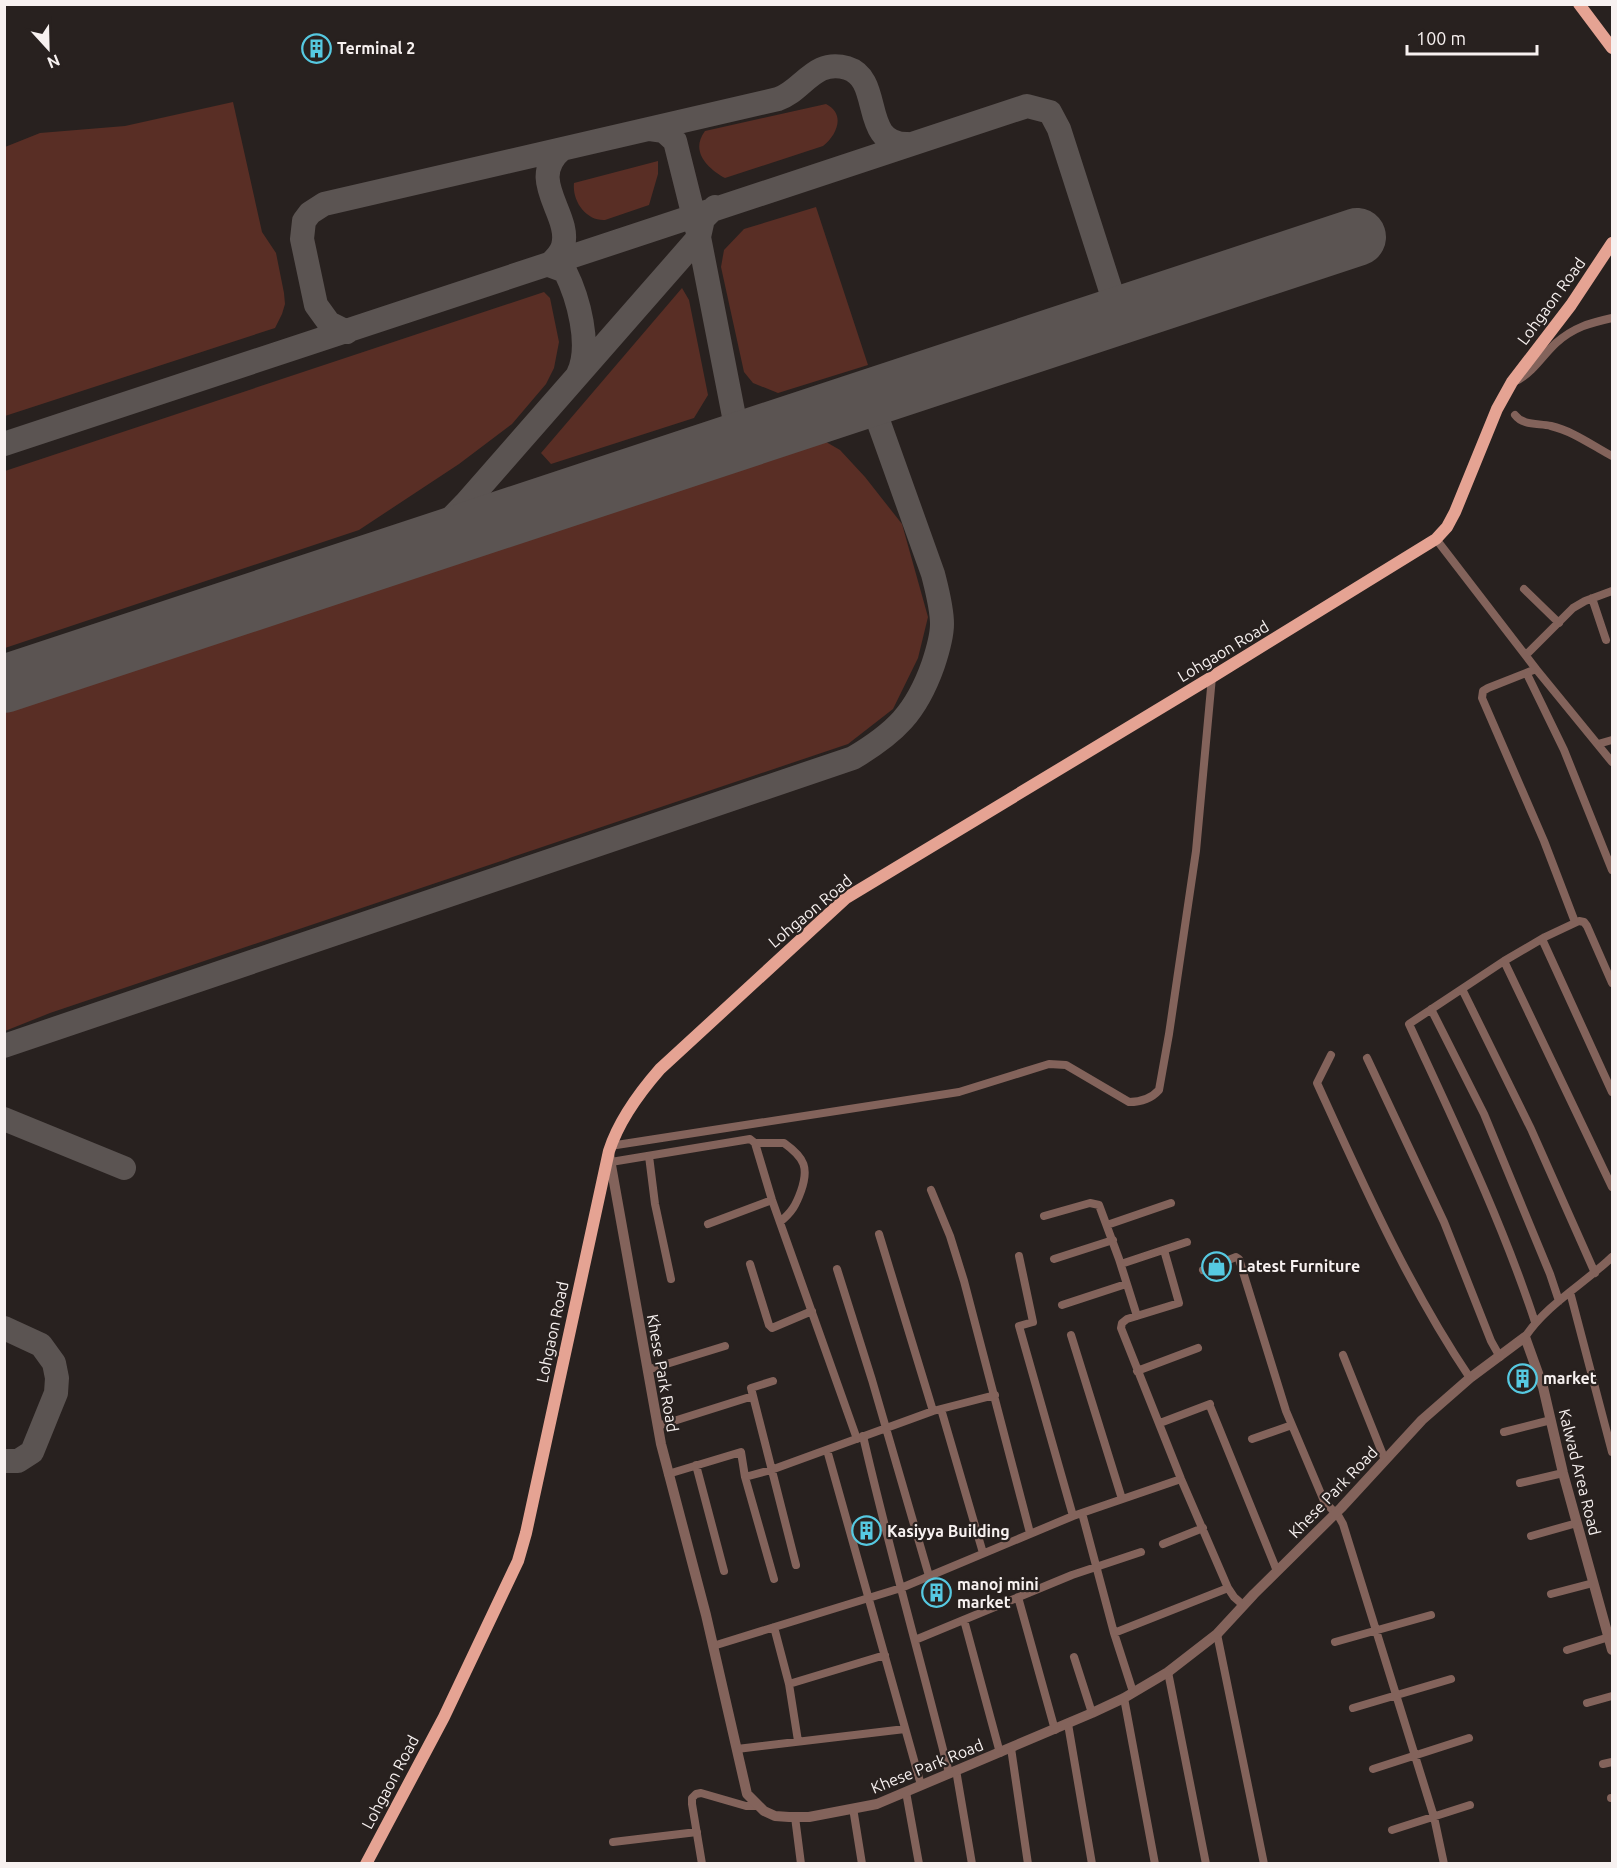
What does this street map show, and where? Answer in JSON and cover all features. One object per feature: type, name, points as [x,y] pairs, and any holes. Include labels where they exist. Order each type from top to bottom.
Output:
[{"type":"main road","points":[[1579,4],[1612,48]]},
{"type":"main road","name":"Lohgaon Road","points":[[366,1863],[444,1717],[518,1561],[610,1153],[627,1112],[645,1085],[846,898],[1212,678],[1436,539],[1447,527],[1455,512],[1497,409],[1512,382],[1571,305],[1612,243]]},
{"type":"street","points":[[1512,382],[1521,378],[1556,343],[1580,325],[1612,318]]},
{"type":"street","points":[[1515,415],[1519,420],[1567,431],[1612,456]]},
{"type":"street","points":[[1436,539],[1536,669],[1612,762]]},
{"type":"street","points":[[1524,589],[1560,623]]},
{"type":"street","points":[[1526,656],[1573,608],[1612,591]]},
{"type":"street","points":[[1592,598],[1606,640]]},
{"type":"street","points":[[1536,669],[1488,688],[1484,691],[1482,698],[1544,841],[1575,922]]},
{"type":"street","points":[[1527,674],[1564,750],[1612,870]]},
{"type":"street","points":[[610,1153],[959,1092],[1049,1064],[1066,1065],[1129,1102],[1137,1102],[1154,1096],[1159,1090],[1169,1034],[1196,851],[1212,678]]},
{"type":"street","points":[[1598,744],[1612,740]]},
{"type":"street","points":[[1535,1322],[1521,1280],[1483,1187],[1409,1024],[1504,961],[1575,922],[1584,922],[1587,926],[1612,983]]},
{"type":"street","points":[[1542,939],[1612,1092]]},
{"type":"street","points":[[1504,961],[1612,1187]]},
{"type":"street","points":[[1462,989],[1531,1129],[1595,1273]]},
{"type":"street","points":[[1431,1009],[1484,1114],[1559,1301]]},
{"type":"street","points":[[1331,1055],[1317,1083],[1406,1270],[1450,1348],[1470,1378]]},
{"type":"street","points":[[1367,1058],[1444,1221],[1491,1341],[1500,1357]]},
{"type":"street","points":[[610,1153],[649,1156],[750,1138],[755,1143],[772,1200],[860,1437],[952,1772],[972,1863]]},
{"type":"street","points":[[755,1143],[784,1143],[794,1150],[805,1168],[806,1177],[795,1208],[780,1222]]},
{"type":"street","name":"Khese Park Road","points":[[610,1153],[647,1370],[668,1474],[713,1646],[747,1794],[757,1806],[774,1816],[809,1817],[887,1801],[1092,1713],[1168,1672],[1217,1634],[1422,1420],[1470,1378],[1526,1337]]},
{"type":"street","points":[[649,1156],[655,1204],[671,1279]]},
{"type":"street","points":[[931,1190],[950,1236],[995,1395],[1030,1533]]},
{"type":"street","points":[[708,1224],[772,1200]]},
{"type":"street","points":[[1044,1216],[1095,1202],[1102,1211],[1113,1240],[1137,1316]]},
{"type":"street","points":[[1107,1225],[1171,1203]]},
{"type":"street","points":[[879,1234],[983,1553]]},
{"type":"street","points":[[1054,1260],[1113,1240]]},
{"type":"street","points":[[1121,1264],[1187,1242]]},
{"type":"street","points":[[1164,1250],[1179,1303],[1127,1319],[1122,1323],[1121,1328],[1181,1479],[1228,1588],[1243,1605]]},
{"type":"street","points":[[1019,1256],[1033,1322],[1019,1326],[1114,1633],[1129,1695],[1155,1863]]},
{"type":"street","points":[[1203,1270],[1236,1257],[1239,1259],[1273,1372],[1292,1425],[1324,1501],[1343,1524],[1434,1817],[1444,1863]]},
{"type":"street","points":[[1526,1337],[1535,1322],[1612,1257]]},
{"type":"street","points":[[750,1264],[772,1328],[812,1311]]},
{"type":"street","points":[[837,1269],[929,1576]]},
{"type":"street","points":[[1062,1305],[1126,1284]]},
{"type":"street","points":[[1570,1292],[1612,1452]]},
{"type":"street","points":[[1071,1335],[1122,1499]]},
{"type":"street","name":"Kalwad Area Road","points":[[1526,1337],[1543,1387],[1563,1473],[1612,1650]]},
{"type":"street","points":[[647,1370],[725,1346]]},
{"type":"street","points":[[1137,1371],[1198,1348]]},
{"type":"street","points":[[1342,1355],[1385,1460]]},
{"type":"street","points":[[773,1381],[751,1388],[796,1565]]},
{"type":"street","points":[[745,1477],[771,1470],[937,1410],[995,1395]]},
{"type":"street","points":[[658,1426],[753,1396]]},
{"type":"street","points":[[1160,1423],[1210,1405],[1277,1571]]},
{"type":"street","points":[[1504,1432],[1551,1420]]},
{"type":"street","points":[[1252,1439],[1292,1425]]},
{"type":"street","points":[[827,1450],[921,1785]]},
{"type":"street","points":[[668,1474],[741,1452],[745,1477],[774,1579]]},
{"type":"street","points":[[696,1465],[724,1571]]},
{"type":"street","points":[[1520,1483],[1563,1473]]},
{"type":"street","points":[[713,1646],[901,1588],[1030,1533],[1181,1479]]},
{"type":"street","points":[[1531,1536],[1577,1523]]},
{"type":"street","points":[[1163,1544],[1203,1528]]},
{"type":"street","points":[[915,1640],[1095,1566],[1141,1552]]},
{"type":"street","points":[[1551,1594],[1593,1583]]},
{"type":"street","points":[[1114,1633],[1228,1588]]},
{"type":"street","points":[[1018,1597],[1054,1730]]},
{"type":"street","points":[[1335,1642],[1431,1614]]},
{"type":"street","points":[[964,1620],[1000,1753]]},
{"type":"street","points":[[774,1627],[789,1684],[798,1741]]},
{"type":"street","points":[[1217,1634],[1264,1863]]},
{"type":"street","points":[[1567,1650],[1609,1637]]},
{"type":"street","points":[[789,1684],[885,1655]]},
{"type":"street","points":[[1074,1657],[1092,1713]]},
{"type":"street","points":[[1168,1672],[1206,1863]]},
{"type":"street","points":[[1353,1708],[1451,1679]]},
{"type":"street","points":[[1587,1703],[1612,1696]]},
{"type":"street","points":[[1068,1724],[1092,1863]]},
{"type":"street","points":[[737,1749],[905,1729]]},
{"type":"street","points":[[1373,1769],[1469,1738]]},
{"type":"street","points":[[1011,1748],[1029,1863]]},
{"type":"street","points":[[906,1792],[919,1863]]},
{"type":"street","points":[[702,1863],[692,1798],[696,1794],[701,1794],[746,1806],[757,1806]]},
{"type":"street","points":[[1392,1830],[1470,1805]]},
{"type":"street","points":[[853,1808],[862,1863]]},
{"type":"street","points":[[795,1817],[801,1863]]},
{"type":"street","points":[[613,1842],[697,1832]]},
{"type":"shaded area","points":[[233,102],[262,232],[276,253],[284,293],[285,304],[275,328],[5,416],[5,147],[40,133],[125,126]]},
{"type":"shaded area","points":[[826,104],[836,113],[838,119],[835,131],[823,146],[725,178],[707,164],[700,152],[699,145],[705,131]]},
{"type":"shaded area","points":[[658,161],[658,174],[649,205],[605,220],[586,213],[575,197],[574,183]]},
{"type":"shaded area","points":[[816,207],[868,365],[778,393],[753,383],[744,372],[721,267],[724,250],[744,229]]},
{"type":"shaded area","points":[[682,288],[689,300],[708,395],[694,418],[551,464],[541,453]]},
{"type":"shaded area","points":[[544,292],[550,298],[559,342],[554,368],[546,384],[512,424],[459,464],[359,530],[5,648],[5,471]]},
{"type":"shaded area","points":[[821,439],[840,450],[865,477],[902,524],[928,617],[918,658],[893,709],[848,744],[50,1013],[5,1031],[5,711]]},
{"type":"taxiway","points":[[347,332],[329,323],[316,305],[302,239],[304,221],[310,213],[324,204],[778,99],[787,95],[817,71],[836,66],[847,68],[858,74],[865,85],[877,123],[883,134],[893,141],[908,144]]},
{"type":"taxiway","points":[[4,444],[1027,106],[1050,112],[1059,129],[1119,316]]},
{"type":"taxiway","points":[[650,129],[664,131],[675,141],[699,237],[739,442]]},
{"type":"taxiway","points":[[562,149],[552,161],[548,173],[548,185],[564,234],[563,246],[549,265],[565,271],[579,308],[584,350],[578,374]]},
{"type":"taxiway","points":[[424,546],[466,503],[699,237],[703,219],[715,207]]},
{"type":"taxiway","points":[[4,1046],[853,758],[881,740],[902,720],[919,696],[936,656],[942,624],[933,574],[870,398]]},
{"type":"taxiway","points":[[466,503],[479,516],[496,522]]},
{"type":"taxiway","points":[[4,1119],[124,1168]]},
{"type":"taxiway","points":[[4,1328],[41,1345],[54,1363],[57,1378],[56,1393],[32,1452],[18,1461],[4,1461]]},
{"type":"runway","points":[[4,684],[1357,237]]},
{"type":"place","name":"Terminal 2","points":[[316,48]]},
{"type":"place","name":"Latest Furniture","points":[[1217,1266]]},
{"type":"place","name":"market","points":[[1522,1378]]},
{"type":"place","name":"Kasiyya Building","points":[[866,1531]]},
{"type":"place","name":"manoj mini market","points":[[936,1593]]}]
